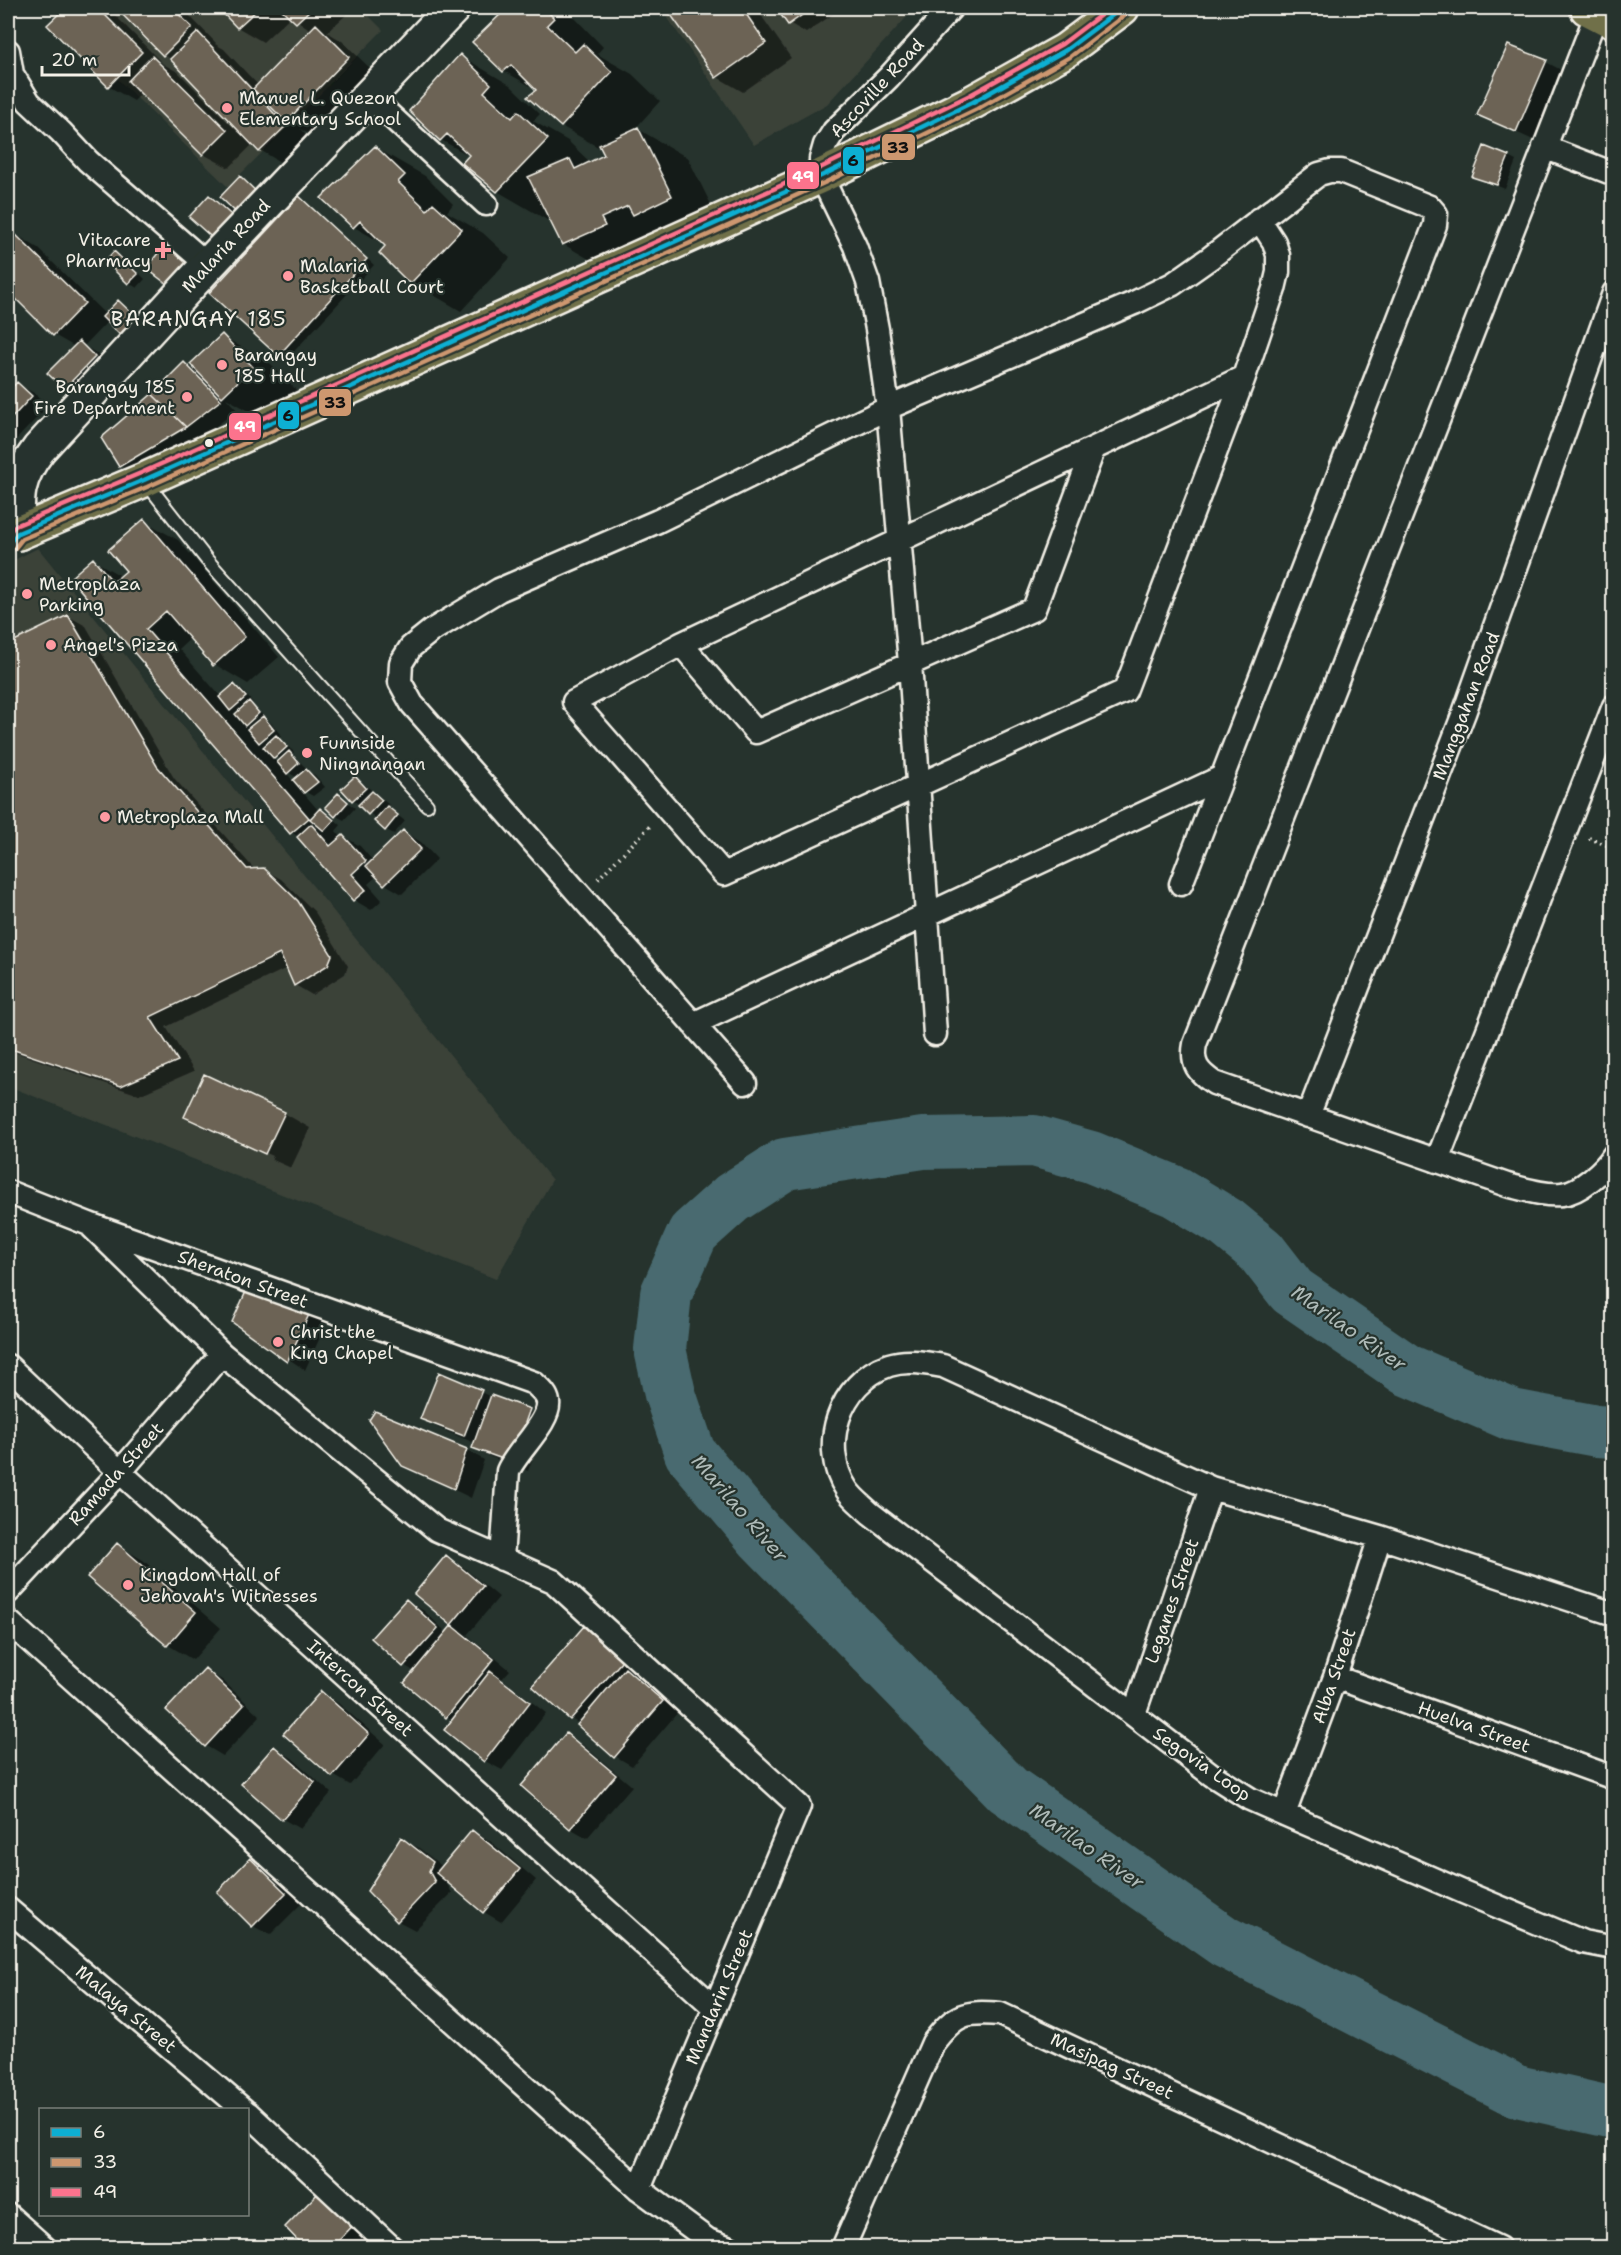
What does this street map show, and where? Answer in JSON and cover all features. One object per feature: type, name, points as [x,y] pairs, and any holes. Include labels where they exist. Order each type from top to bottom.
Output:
[{"type":"main road","name":"Malaria Road","points":[[11,537],[17,491],[29,461],[208,265],[453,8]]},
{"type":"main road","points":[[11,537],[144,480],[821,176],[973,102],[1066,50],[1122,8]]},
{"type":"street","name":"Ascoville Road","points":[[821,176],[821,159],[825,145],[834,131],[889,77],[951,8]]},
{"type":"street","points":[[1599,14],[1544,147],[1195,1044],[1193,1056],[1196,1067],[1214,1083],[1507,1185],[1536,1192],[1564,1194],[1586,1183],[1607,1166],[1614,1155]]},
{"type":"street","points":[[8,51],[12,74],[29,102],[88,161],[208,265]]},
{"type":"street","points":[[369,96],[486,204]]},
{"type":"street","points":[[1544,147],[1614,174]]},
{"type":"street","points":[[745,1083],[412,704],[400,682],[401,663],[411,647],[431,631],[499,590],[658,521],[888,408],[1134,303],[1173,284],[1318,174],[1341,171],[1430,207],[1436,214],[1435,225],[1181,884]]},
{"type":"street","points":[[821,176],[855,246],[868,282],[888,408],[910,663],[935,1034]]},
{"type":"street","points":[[1244,377],[681,644],[574,702],[724,874],[1125,691],[1244,377],[1278,272],[1278,255],[1274,242],[1259,219]]},
{"type":"street","name":"Manggahan Road","points":[[1308,1116],[1464,713],[1614,293]]},
{"type":"street","points":[[681,644],[756,732],[1034,609],[1094,448]]},
{"type":"street","points":[[1437,1161],[1614,706]]},
{"type":"street","points":[[693,1024],[1222,777]]},
{"type":"street","name":"Sheraton Street","points":[[8,1192],[89,1224],[534,1383],[543,1391],[548,1401],[547,1412],[513,1460],[508,1471],[502,1559]]},
{"type":"street","points":[[89,1224],[222,1354],[437,1530],[502,1559]]},
{"type":"street","name":"Ramada Street","points":[[8,1592],[120,1472],[222,1354]]},
{"type":"street","name":"Segovia Loop","points":[[1210,1488],[944,1366],[915,1361],[889,1365],[863,1380],[842,1406],[832,1440],[836,1468],[847,1491],[870,1513],[1212,1775],[1250,1799],[1463,1892],[1583,1942],[1614,1948]]},
{"type":"street","name":"Intercon Street","points":[[8,1366],[120,1472],[715,2008]]},
{"type":"street","points":[[1210,1488],[1380,1537],[1614,1614]]},
{"type":"street","name":"Leganes Street","points":[[1134,1714],[1210,1488]]},
{"type":"street","name":"Alba Street","points":[[1284,1814],[1335,1677],[1380,1537]]},
{"type":"street","name":"Mandarin Street","points":[[502,1559],[554,1581],[799,1806],[639,2189]]},
{"type":"street","points":[[8,1621],[639,2189],[708,2240],[730,2247]]},
{"type":"street","name":"Huelva Street","points":[[1335,1677],[1614,1778]]},
{"type":"street","name":"Malaya Street","points":[[8,1909],[243,2108]]},
{"type":"street","name":"Masipag Street","points":[[843,2247],[933,2043],[948,2024],[973,2012],[1000,2014],[1498,2247]]},
{"type":"street","points":[[249,2114],[392,2247]]},
{"type":"street","points":[[8,2215],[45,2247]]},
{"type":"lane","points":[[144,480],[207,560],[427,805]]},
{"type":"path","points":[[581,897],[667,808]]},
{"type":"shaded area","name":"Manuel L. Quezon Elementary School","points":[[45,8],[361,8],[383,30],[228,187]]},
{"type":"shaded area","points":[[661,8],[915,8],[827,104],[754,145]]},
{"type":"shaded area","name":"Metroplaza Mall","points":[[38,548],[552,1180],[496,1279],[8,1086],[8,563]]},
{"type":"building","points":[[65,8],[98,8],[142,52],[108,87],[47,25]]},
{"type":"building","points":[[116,8],[172,8],[192,27],[163,56]]},
{"type":"building","points":[[218,8],[259,8],[237,28]]},
{"type":"building","points":[[280,8],[312,8],[296,23]]},
{"type":"building","points":[[507,8],[544,8],[554,18],[547,25],[575,52],[583,44],[612,72],[561,127],[527,97],[536,90],[511,65],[503,72],[472,42]]},
{"type":"building","points":[[666,8],[742,8],[766,43],[716,78]]},
{"type":"building","points":[[776,8],[812,8],[788,25]]},
{"type":"building","points":[[316,24],[349,57],[286,122],[253,89]]},
{"type":"building","points":[[198,32],[286,126],[259,152],[170,59]]},
{"type":"building","points":[[1508,45],[1547,60],[1516,132],[1477,115]]},
{"type":"building","points":[[460,54],[491,84],[484,92],[512,118],[518,111],[548,139],[497,192],[462,163],[469,155],[447,134],[440,141],[409,111]]},
{"type":"building","points":[[152,56],[227,130],[202,155],[128,81]]},
{"type":"building","points":[[638,127],[672,196],[633,215],[628,206],[601,218],[605,226],[562,245],[528,177],[570,159],[575,169],[604,155],[599,145]]},
{"type":"building","points":[[375,146],[405,175],[398,182],[427,210],[433,203],[462,229],[410,284],[379,253],[385,246],[360,221],[353,228],[321,198]]},
{"type":"building","points":[[1484,146],[1509,156],[1497,185],[1472,177]]},
{"type":"building","points":[[240,176],[262,197],[243,219],[220,197]]},
{"type":"building","points":[[209,195],[238,221],[218,243],[189,217]]},
{"type":"building","name":"Malaria Basketball Court","points":[[299,196],[367,259],[278,356],[209,293]]},
{"type":"building","points":[[12,231],[85,303],[53,336],[8,291],[8,236]]},
{"type":"building","points":[[167,242],[192,262],[172,288],[146,268]]},
{"type":"building","points":[[114,251],[138,274],[128,284],[105,261]]},
{"type":"building","points":[[118,300],[143,324],[126,341],[102,317]]},
{"type":"building","name":"Barangay 185 Hall","points":[[222,334],[253,367],[222,397],[190,364]]},
{"type":"building","points":[[79,341],[95,357],[64,389],[47,373]]},
{"type":"building","name":"Barangay 185 Fire Department","points":[[184,362],[221,400],[186,427],[152,394]]},
{"type":"building","points":[[17,382],[32,396],[8,422],[8,392]]},
{"type":"building","points":[[152,394],[186,427],[119,467],[101,438]]},
{"type":"building","points":[[144,519],[245,637],[213,666],[166,611],[146,629],[309,818],[290,834],[70,578],[93,558],[113,582],[126,571],[108,550]]},
{"type":"building","name":"Metroplaza Mall","points":[[68,615],[157,766],[247,869],[264,868],[298,901],[332,955],[328,965],[294,986],[280,954],[150,1017],[178,1061],[121,1086],[8,1048],[8,644]]},
{"type":"building","points":[[234,684],[246,697],[230,711],[219,697]]},
{"type":"building","points":[[249,701],[259,713],[245,726],[235,714]]},
{"type":"building","points":[[263,716],[274,730],[259,743],[247,729]]},
{"type":"building","points":[[276,735],[287,747],[274,759],[263,747]]},
{"type":"building","points":[[289,751],[299,763],[287,774],[277,762]]},
{"type":"building","points":[[306,769],[318,782],[304,793],[293,780]]},
{"type":"building","points":[[355,776],[366,788],[352,801],[341,789]]},
{"type":"building","points":[[372,791],[382,800],[368,815],[358,805]]},
{"type":"building","points":[[338,793],[348,802],[335,817],[325,807]]},
{"type":"building","points":[[387,806],[398,815],[385,831],[374,821]]},
{"type":"building","points":[[320,808],[334,820],[324,831],[310,819]]},
{"type":"building","points":[[311,824],[330,846],[343,835],[366,861],[352,874],[366,890],[353,901],[297,837]]},
{"type":"building","points":[[403,830],[421,849],[384,885],[366,866]]},
{"type":"building","points":[[204,1074],[285,1112],[265,1154],[184,1117]]},
{"type":"building","name":"Christ the King Chapel","points":[[250,1283],[313,1306],[287,1362],[232,1322]]},
{"type":"building","points":[[439,1372],[482,1390],[464,1436],[420,1419]]},
{"type":"building","points":[[491,1395],[530,1409],[511,1462],[472,1448]]},
{"type":"building","points":[[375,1411],[467,1449],[454,1489],[402,1466],[369,1420]]},
{"type":"building","points":[[117,1543],[196,1612],[167,1646],[87,1577]]},
{"type":"building","points":[[446,1555],[483,1586],[451,1625],[414,1594]]},
{"type":"building","points":[[406,1599],[438,1628],[403,1667],[371,1638]]},
{"type":"building","points":[[452,1625],[494,1659],[446,1718],[404,1683]]},
{"type":"building","points":[[584,1626],[623,1660],[570,1720],[532,1686]]},
{"type":"building","points":[[205,1668],[244,1705],[205,1747],[166,1710]]},
{"type":"building","points":[[625,1668],[663,1701],[614,1758],[577,1725]]},
{"type":"building","points":[[490,1671],[530,1702],[484,1762],[444,1730]]},
{"type":"building","points":[[321,1691],[369,1734],[332,1777],[283,1734]]},
{"type":"building","points":[[566,1733],[616,1775],[570,1829],[521,1786]]},
{"type":"building","points":[[274,1746],[315,1782],[282,1820],[241,1784]]},
{"type":"building","points":[[472,1830],[520,1869],[483,1913],[436,1873]]},
{"type":"building","points":[[401,1837],[433,1862],[429,1871],[435,1882],[397,1922],[367,1891]]},
{"type":"building","points":[[250,1858],[286,1893],[252,1927],[217,1892]]},
{"type":"building","points":[[323,2188],[358,2220],[332,2248],[305,2248],[285,2227]]},
{"type":"waterway","name":"Marilao River","points":[[1614,1432],[1597,1431],[1512,1415],[1407,1370],[1292,1291],[1261,1251],[1227,1223],[1176,1192],[1091,1157],[1034,1141],[923,1143],[785,1164],[732,1198],[693,1233],[666,1294],[660,1349],[670,1394],[690,1453],[761,1537],[1008,1790],[1225,1942],[1517,2091],[1614,2113]]},
{"type":"transit line","name":"49","points":[[8,533],[15,526],[141,473],[818,169],[970,95],[1062,44],[1110,8]]},
{"type":"transit line","name":"6","points":[[8,544],[18,533],[144,480],[821,176],[973,102],[1066,50],[1122,8]]},
{"type":"transit line","name":"33","points":[[14,549],[22,539],[147,487],[824,183],[977,109],[1070,57],[1126,14]]},
{"type":"place","name":"Manuel L. Quezon Elementary School","points":[[227,108]]},
{"type":"place","name":"Vitacare Pharmacy","points":[[163,250]]},
{"type":"place","name":"Malaria Basketball Court","points":[[288,276]]},
{"type":"place","name":"Barangay 185 Hall","points":[[222,365]]},
{"type":"place","name":"Barangay 185 Fire Department","points":[[187,397]]},
{"type":"place","name":"Metroplaza Parking","points":[[27,594]]},
{"type":"place","name":"Angel's Pizza","points":[[51,645]]},
{"type":"place","name":"Funnside Ningnangan","points":[[307,753]]},
{"type":"place","name":"Metroplaza Mall","points":[[105,817]]},
{"type":"place","name":"Christ the King Chapel","points":[[278,1342]]},
{"type":"place","name":"Kingdom Hall of Jehovah's Witnesses","points":[[128,1585]]},
{"type":"district","name":"BARANGAY 185","points":[[199,319]]}]
